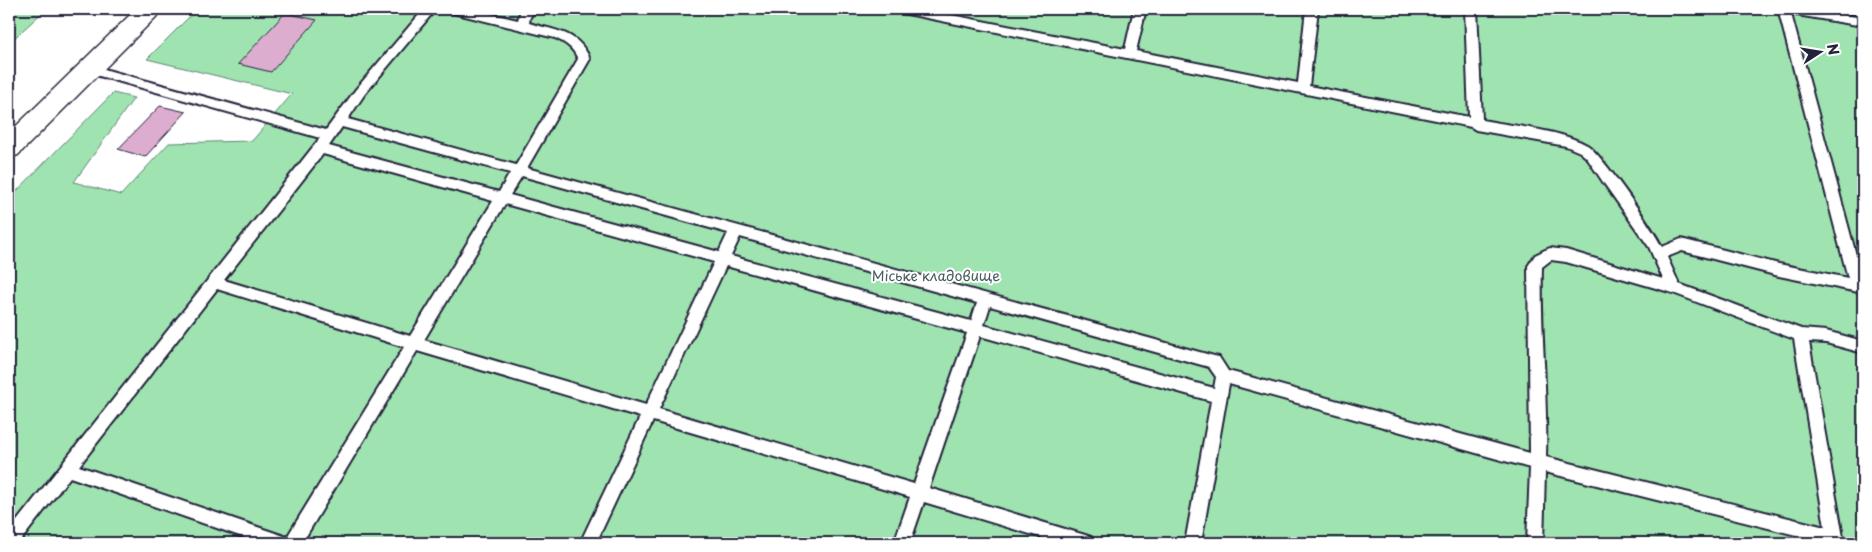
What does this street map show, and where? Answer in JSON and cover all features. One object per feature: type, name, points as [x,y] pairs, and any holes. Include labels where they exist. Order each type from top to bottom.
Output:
[{"type":"main road","points":[[9,148],[150,9]]},
{"type":"lane","points":[[9,543],[320,148],[360,92],[430,9]]},
{"type":"lane","points":[[293,543],[414,345],[584,59],[581,48],[572,40],[523,25],[453,9]]},
{"type":"lane","points":[[523,25],[524,16],[530,9]]},
{"type":"lane","points":[[902,9],[1476,125],[1569,142],[1584,149],[1608,178],[1654,244],[1674,288]]},
{"type":"lane","points":[[967,21],[972,9]]},
{"type":"lane","points":[[1130,54],[1140,9]]},
{"type":"lane","points":[[1303,89],[1312,9]]},
{"type":"lane","points":[[1471,9],[1476,125]]},
{"type":"lane","points":[[1659,254],[1681,245],[1779,270],[1860,286],[1785,9],[1863,22]]},
{"type":"lane","points":[[89,69],[329,136]]},
{"type":"lane","points":[[340,121],[1214,362],[1223,376],[1539,463],[1836,540],[1801,334]]},
{"type":"lane","points":[[320,148],[1219,396]]},
{"type":"lane","points":[[588,543],[736,230]]},
{"type":"lane","points":[[1535,543],[1539,463],[1534,294],[1535,266],[1540,259],[1550,254],[1566,256],[1674,288],[1801,334],[1826,337],[1863,347]]},
{"type":"lane","points":[[214,283],[414,345],[920,492],[1085,543]]},
{"type":"lane","points":[[902,543],[986,298]]},
{"type":"lane","points":[[1193,543],[1223,376]]},
{"type":"lane","points":[[68,469],[282,543]]},
{"type":"green space","points":[[9,9],[46,9],[9,43]]},
{"type":"green space","name":"Міське кладовище","points":[[197,9],[1863,9],[1863,543],[9,543],[9,199],[113,93],[134,98],[74,182],[121,195],[169,143],[252,141],[292,94],[147,59]]},
{"type":"building","points":[[285,13],[317,20],[271,72],[238,64]]},
{"type":"building","points":[[160,106],[186,112],[145,157],[118,149]]}]
